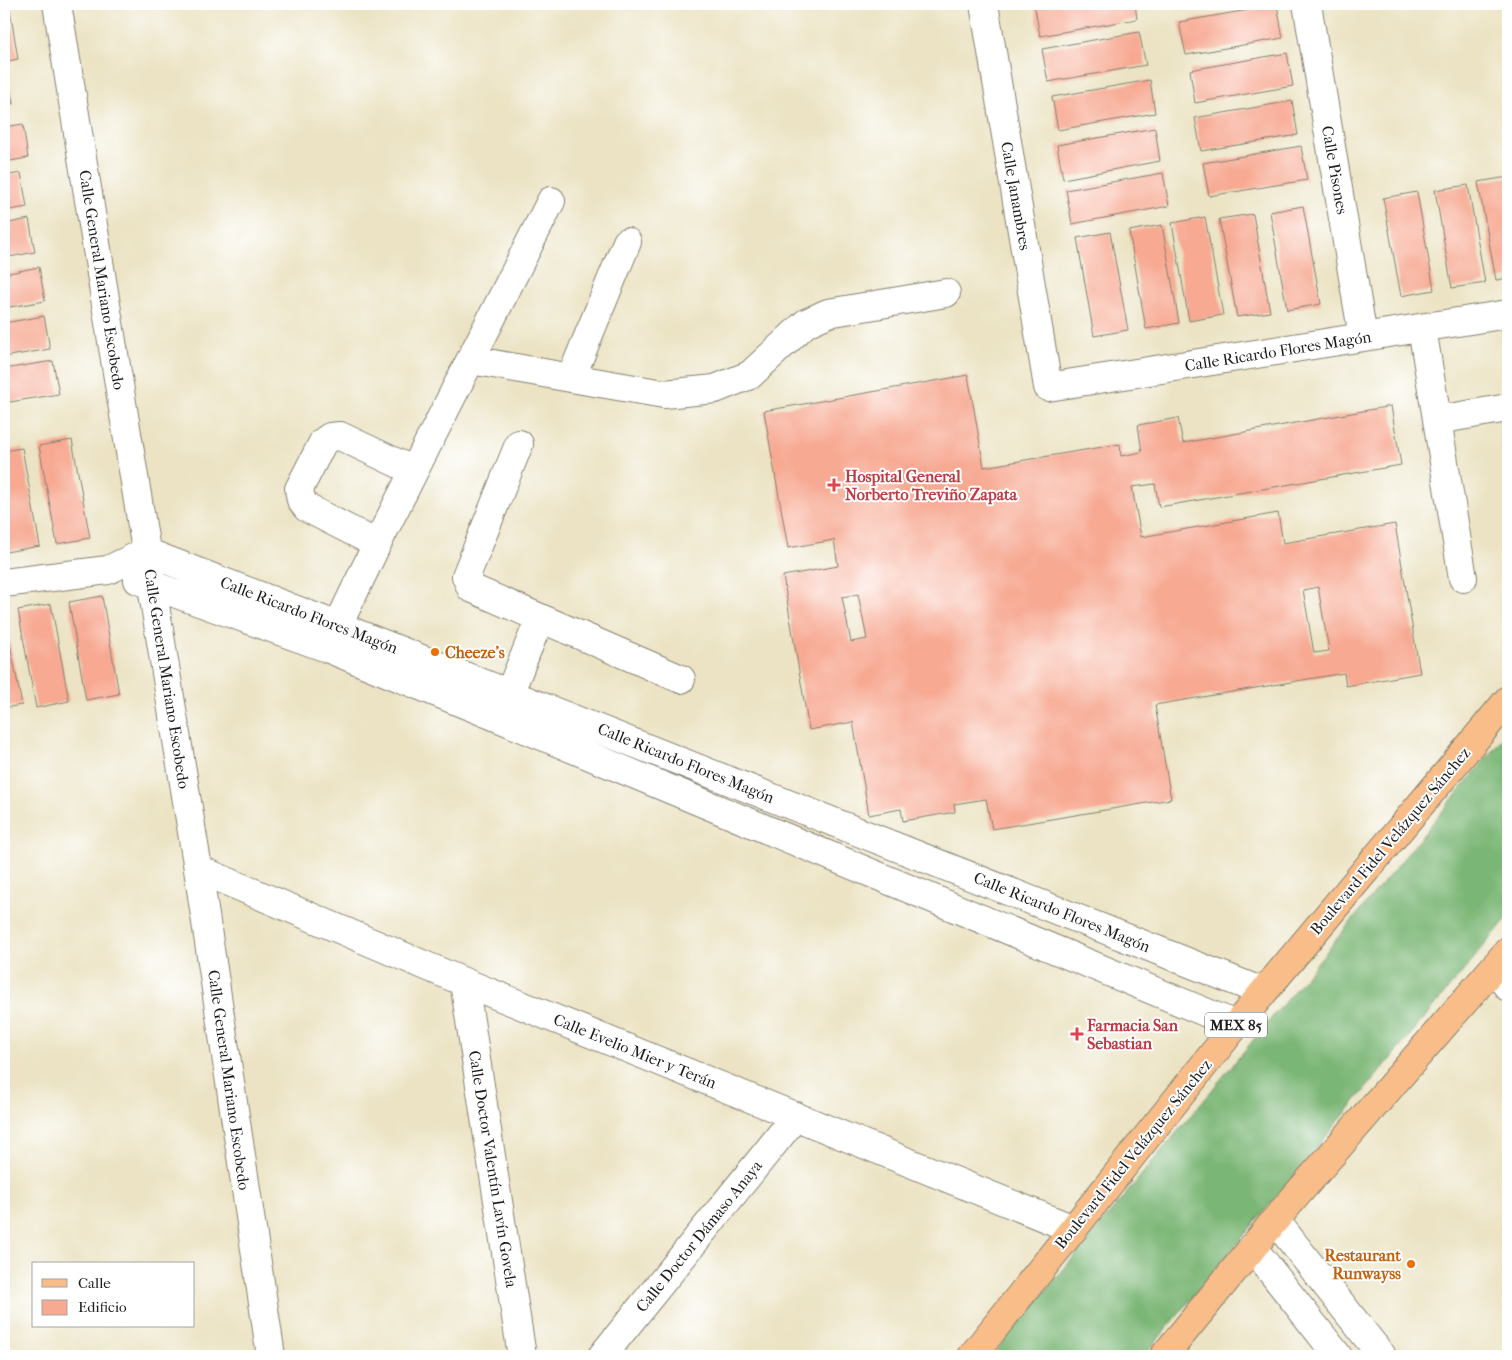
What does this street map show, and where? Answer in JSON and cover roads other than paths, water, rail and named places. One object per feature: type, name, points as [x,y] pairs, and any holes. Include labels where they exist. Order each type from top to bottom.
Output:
[{"type":"main road","name":"Boulevard Fidel Velázquez Sánchez","points":[[972,1356],[1236,1025],[1508,700]]},
{"type":"main road","points":[[1164,1356],[1274,1220],[1504,969]]},
{"type":"street","name":"Calle General Mariano Escobedo","points":[[57,4],[198,869],[271,1356]]},
{"type":"street","name":"Calle Janambres","points":[[984,4],[1048,388]]},
{"type":"street","name":"Calle Pisones","points":[[1307,4],[1363,337]]},
{"type":"street","points":[[332,637],[377,544],[551,202]]},
{"type":"street","points":[[571,378],[627,242]]},
{"type":"street","points":[[471,360],[664,394],[715,389],[750,374],[806,323],[828,313],[946,293]]},
{"type":"street","name":"Calle Ricardo Flores Magón","points":[[1048,388],[1508,314]]},
{"type":"street","points":[[1422,328],[1463,578]]},
{"type":"street","points":[[1437,420],[1508,408]]},
{"type":"street","points":[[377,544],[307,508],[301,500],[299,489],[323,442],[330,437],[340,436],[414,471]]},
{"type":"street","points":[[519,444],[466,576],[471,588],[681,679]]},
{"type":"street","name":"Calle Ricardo Flores Magón","points":[[4,583],[108,570],[146,552],[332,637],[505,706],[886,843],[1263,992]]},
{"type":"street","name":"Calle Ricardo Flores Magón","points":[[108,570],[332,637]]},
{"type":"street","points":[[505,706],[540,618]]},
{"type":"street","name":"Calle Ricardo Flores Magón","points":[[505,706],[872,874],[1236,1025]]},
{"type":"street","points":[[872,874],[886,843]]},
{"type":"street","name":"Calle Evelio Mier y Terán","points":[[198,869],[464,982],[1073,1229]]},
{"type":"street","name":"Calle Doctor Valentín Lavín Govela","points":[[464,982],[522,1356]]},
{"type":"street","name":"Calle Doctor Dámaso Anaya","points":[[602,1356],[796,1116]]},
{"type":"street","points":[[1274,1220],[1382,1356]]},
{"type":"street","points":[[1252,1247],[1338,1356]]},
{"type":"place","name":"Hospital General Norberto Treviño Zapata","points":[[834,485]]},
{"type":"place","name":"Cheeze's","points":[[435,652]]},
{"type":"place","name":"Farmacia San Sebastian","points":[[1077,1034]]},
{"type":"place","name":"Restaurant Runwayss","points":[[1411,1264]]}]
